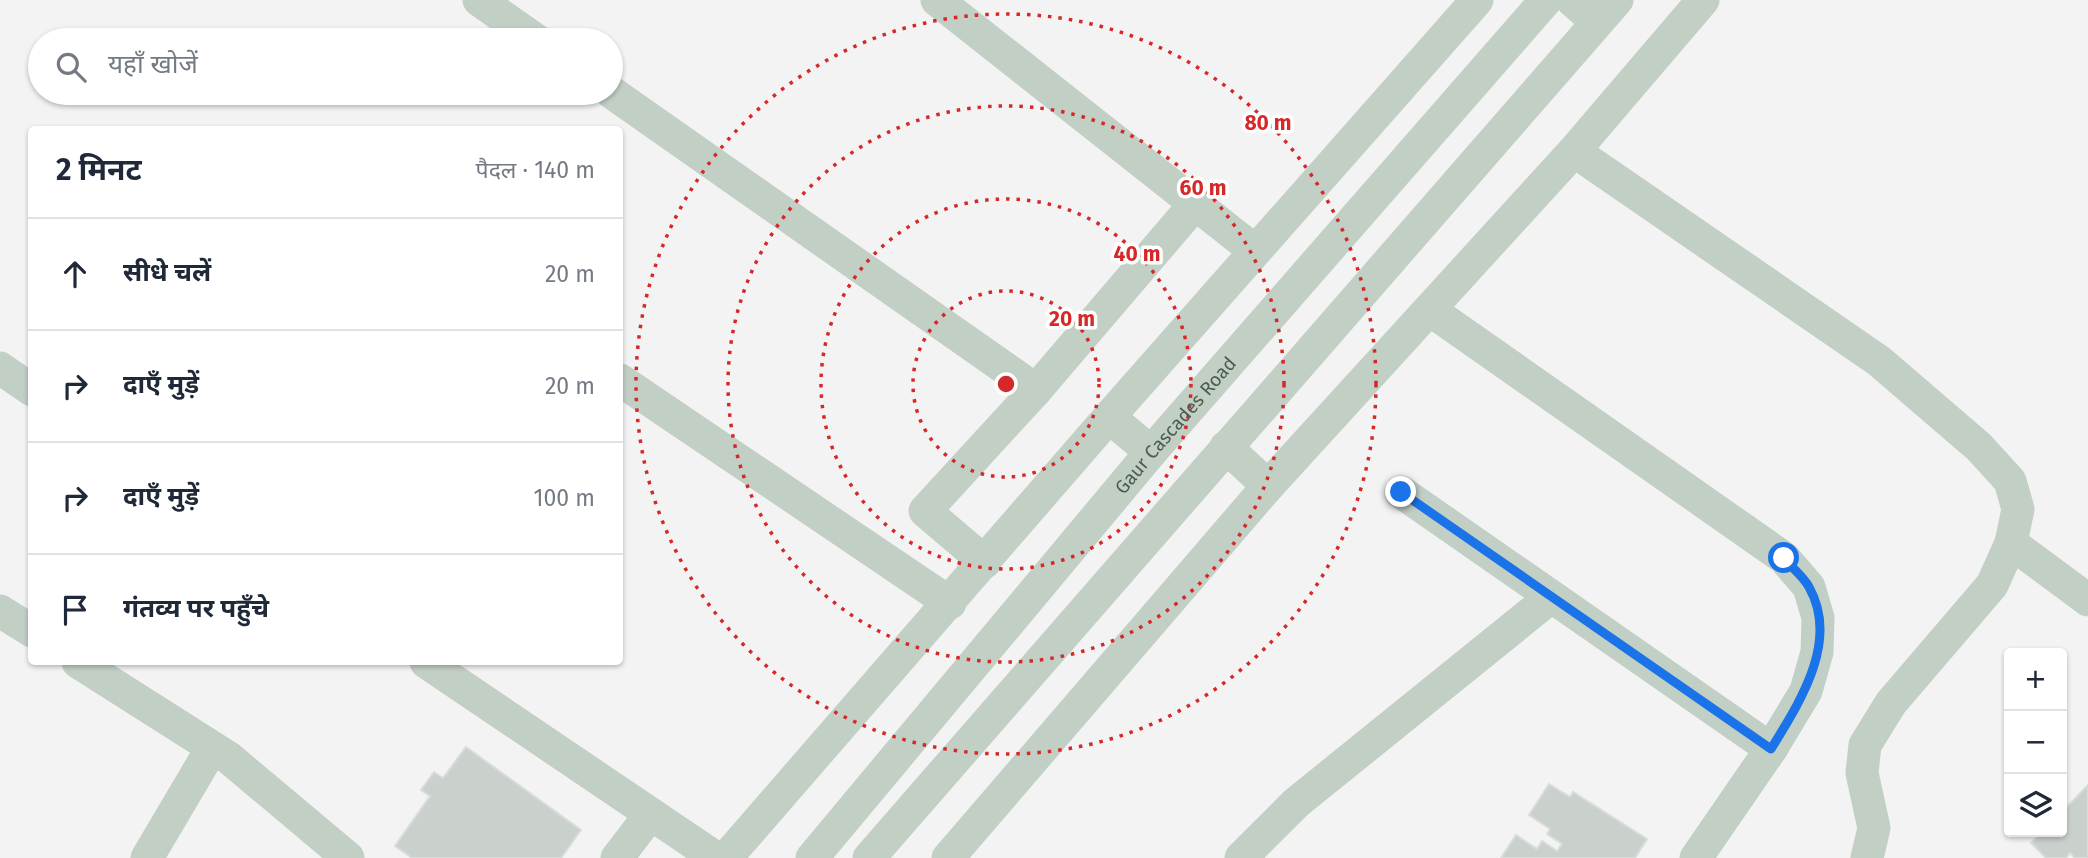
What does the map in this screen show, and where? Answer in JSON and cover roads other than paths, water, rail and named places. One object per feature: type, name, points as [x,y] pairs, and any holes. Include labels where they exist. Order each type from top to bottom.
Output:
[{"type":"street","points":[[479,0],[520,28]]},
{"type":"street","points":[[937,0],[1255,251]]},
{"type":"street","points":[[726,858],[950,603],[1108,417],[1477,0]]},
{"type":"street","name":"Gaur Cascades Road","points":[[812,858],[1151,452],[1546,0]]},
{"type":"street","points":[[869,858],[1607,11],[1573,0]]},
{"type":"street","points":[[948,858],[1268,486],[1574,151],[1703,0]]},
{"type":"street","points":[[623,100],[1036,390]]},
{"type":"street","points":[[1574,151],[1831,325],[1879,361],[1979,447],[2010,481],[2018,509],[2011,543],[1992,585],[1891,703],[1865,745],[1862,773],[1874,828],[1867,858]]},
{"type":"street","points":[[985,562],[925,511],[1036,390],[1195,204]]},
{"type":"street","points":[[1430,310],[1784,558],[1809,587],[1818,618],[1817,652],[1806,691],[1771,749],[1696,858]]},
{"type":"street","points":[[0,368],[28,387]]},
{"type":"street","points":[[623,382],[950,603]]},
{"type":"street","points":[[1108,417],[1151,452]]},
{"type":"street","points":[[1226,447],[1268,486]]},
{"type":"street","points":[[1401,492],[1771,749]]},
{"type":"street","points":[[2011,543],[2088,600]]},
{"type":"street","points":[[1241,858],[1296,803],[1551,597]]},
{"type":"street","points":[[0,611],[28,628]]},
{"type":"street","points":[[83,665],[212,748],[348,858]]},
{"type":"street","points":[[430,665],[716,858]]},
{"type":"street","points":[[147,858],[212,748]]},
{"type":"street","points":[[617,858],[650,815]]}]
